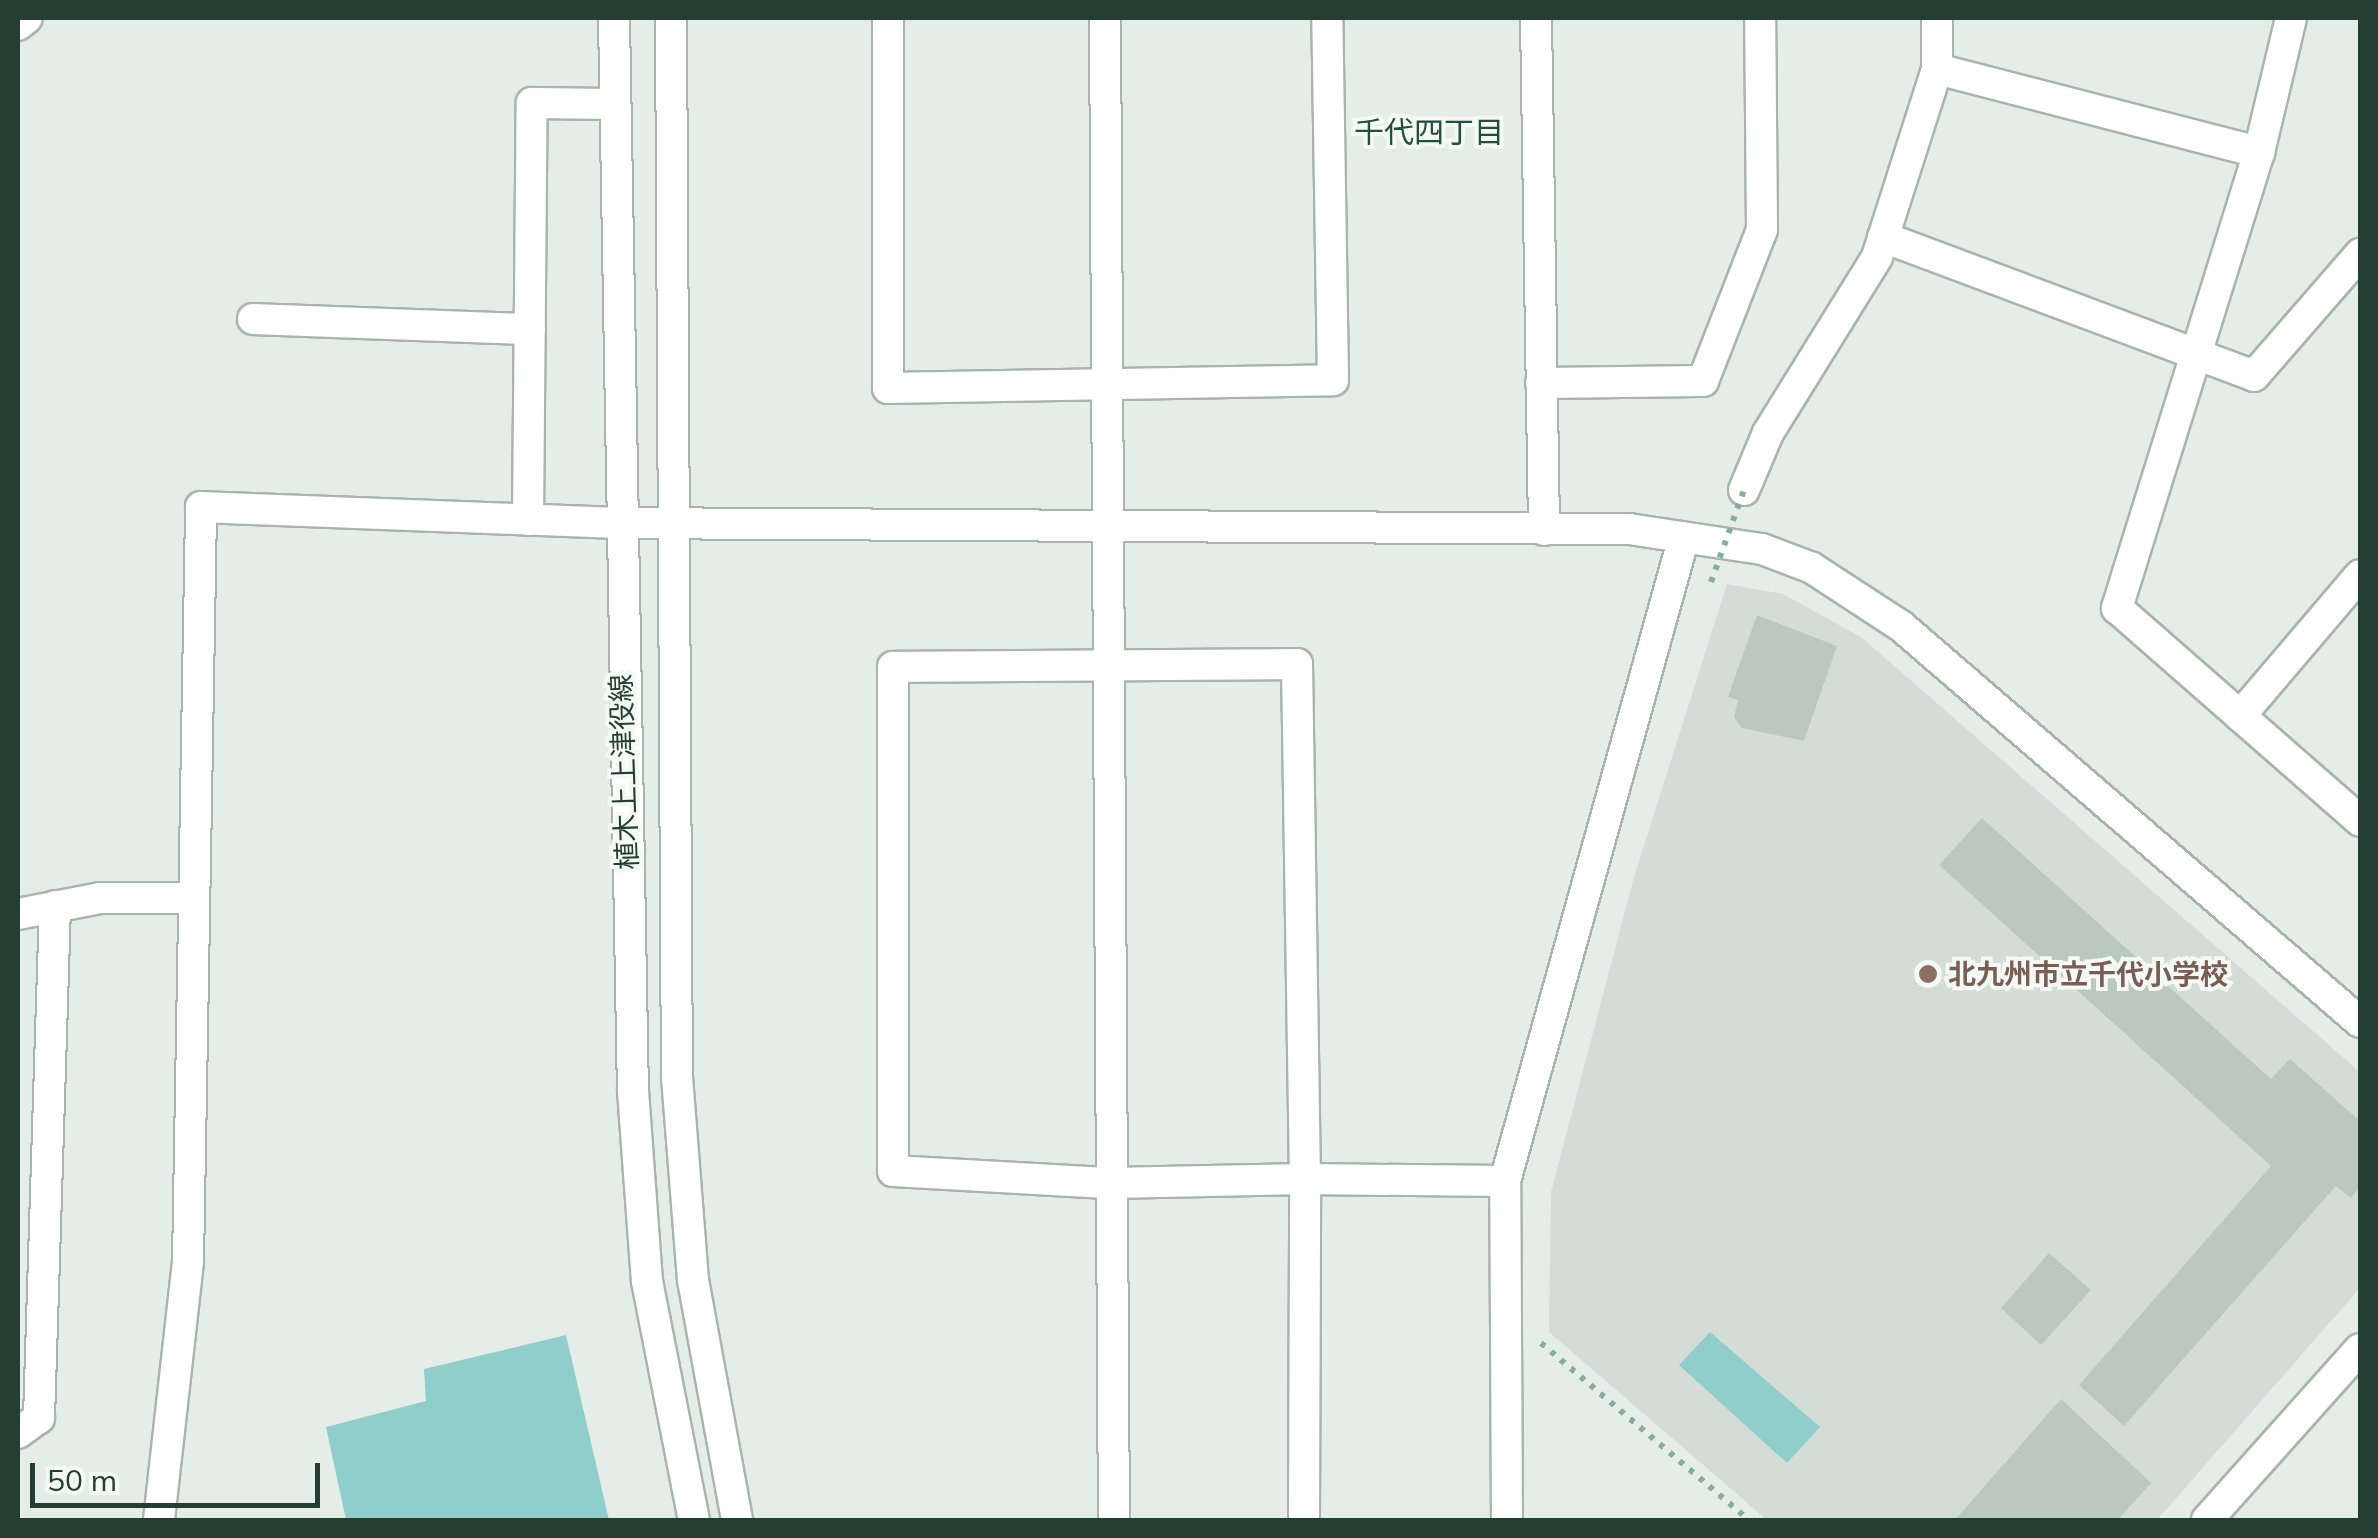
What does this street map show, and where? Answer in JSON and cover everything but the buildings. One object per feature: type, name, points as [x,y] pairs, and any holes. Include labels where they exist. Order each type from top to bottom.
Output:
[{"type":"street","points":[[18,25],[27,18]]},
{"type":"street","name":"植木上上津役線","points":[[614,18],[616,523],[632,1091],[648,1281],[694,1520]]},
{"type":"street","name":"植木上上津役線","points":[[670,18],[677,1077],[693,1280],[737,1520]]},
{"type":"street","points":[[888,18],[888,388],[1107,381],[1333,380],[1326,18]]},
{"type":"street","points":[[1105,18],[1104,667],[1114,1520]]},
{"type":"street","points":[[1536,18],[1544,530]]},
{"type":"street","points":[[1541,383],[1704,381],[1762,230],[1760,18]]},
{"type":"street","points":[[1744,490],[1768,433],[1883,237],[1937,68],[1937,18]]},
{"type":"street","points":[[2291,18],[2259,152],[2117,608],[2360,821]]},
{"type":"street","points":[[1937,68],[2259,152]]},
{"type":"street","points":[[528,520],[532,102],[614,104]]},
{"type":"street","points":[[1883,237],[2192,358],[2254,376],[2360,254]]},
{"type":"street","points":[[253,320],[530,329]]},
{"type":"street","points":[[158,1520],[188,1262],[190,898],[201,507],[674,527],[1544,530],[1684,537],[1812,568],[1901,626],[2360,1022]]},
{"type":"street","points":[[1507,1520],[1505,1181],[1684,537]]},
{"type":"street","points":[[2240,716],[2360,575]]},
{"type":"street","points":[[1304,1520],[1304,1179],[1297,664],[894,667],[893,1171],[1111,1183],[1304,1179],[1505,1181]]},
{"type":"street","points":[[18,914],[55,906],[190,898]]},
{"type":"street","points":[[18,1433],[39,1418],[55,906]]},
{"type":"street","points":[[2208,1520],[2360,1349]]},
{"type":"path","points":[[1706,600],[1744,490]]},
{"type":"path","points":[[1536,1338],[1749,1520]]},
{"type":"shaded area","name":"北九州市立千代小学校","points":[[1727,584],[1783,594],[1861,637],[2360,1072],[2360,1288],[2157,1520],[1767,1520],[1549,1332],[1551,1192],[1634,877]]},
{"type":"water","points":[[1710,1332],[1820,1427],[1787,1463],[1679,1365]]},
{"type":"water","points":[[566,1335],[609,1520],[346,1520],[326,1427],[426,1401],[424,1369]]},
{"type":"place","name":"北九州市立千代小学校","points":[[1928,974]]},
{"type":"district","name":"千代四丁目","points":[[1429,132]]}]
